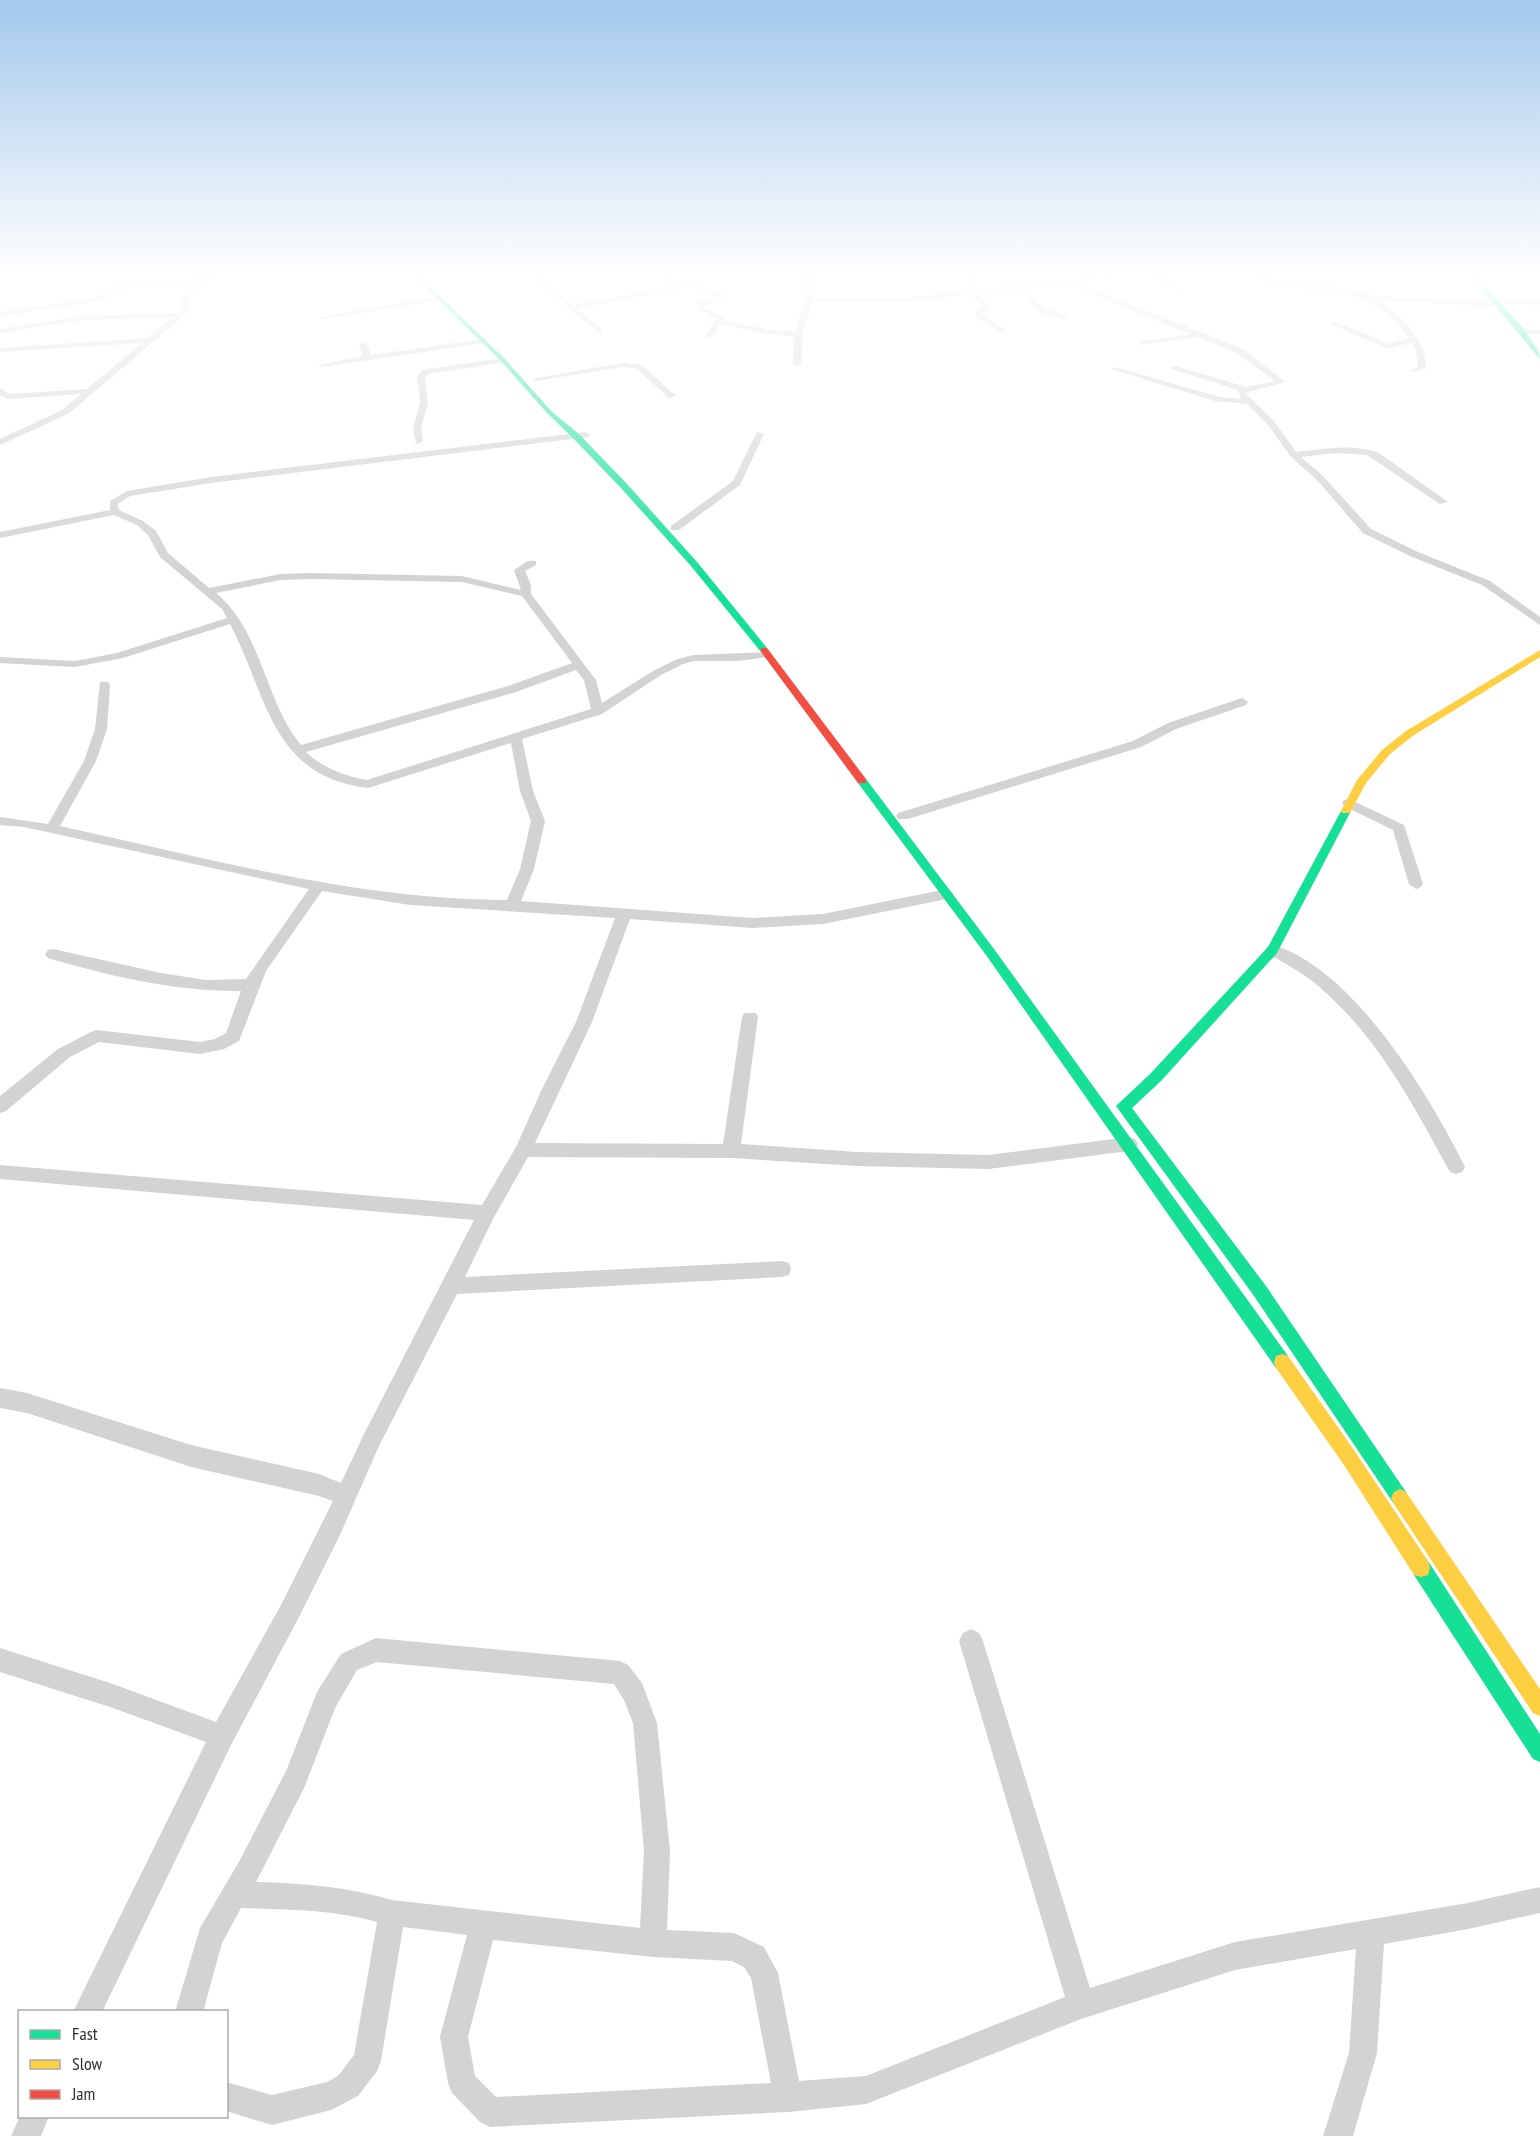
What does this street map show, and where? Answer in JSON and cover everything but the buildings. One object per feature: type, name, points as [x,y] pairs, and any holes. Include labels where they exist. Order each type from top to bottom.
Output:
[{"type":"main road","points":[[517,376],[550,413],[581,435],[675,528],[722,582],[1129,1144],[1350,1459],[1540,1752]]},
{"type":"main road","points":[[533,376],[581,435],[688,556],[822,721],[903,816],[1012,959]]},
{"type":"main road","points":[[1540,653],[1472,693],[1386,752],[1360,782],[1272,950],[1244,985],[1156,1077],[1121,1103],[1260,1291],[1540,1706]]},
{"type":"street","points":[[0,442],[65,412],[107,376]]},
{"type":"street","points":[[419,442],[417,428],[424,403],[422,376]]},
{"type":"street","points":[[536,379],[555,376]]},
{"type":"street","points":[[649,376],[672,396]]},
{"type":"street","points":[[1139,376],[1218,399],[1249,402]]},
{"type":"street","points":[[1203,376],[1245,390],[1281,382],[1273,376]]},
{"type":"street","points":[[0,390],[7,401],[90,391]]},
{"type":"street","points":[[1245,390],[1241,392],[1271,423],[1294,455],[1320,478],[1367,531],[1392,545],[1486,584],[1540,622]]},
{"type":"street","points":[[675,528],[737,483],[760,434]]},
{"type":"street","points":[[115,512],[113,503],[127,494],[211,480],[581,435]]},
{"type":"street","points":[[1294,455],[1336,450],[1368,452],[1376,455],[1443,502]]},
{"type":"street","points":[[0,535],[115,512],[140,523],[152,533],[164,555],[226,607],[251,653],[281,729],[298,750],[308,761],[352,782],[368,784],[598,711],[657,673],[679,662],[693,658],[738,658],[767,654]]},
{"type":"street","points":[[532,563],[519,570],[526,585],[526,594],[590,680],[598,711]]},
{"type":"street","points":[[209,591],[280,577],[311,576],[462,579],[526,594]]},
{"type":"street","points":[[0,660],[75,664],[118,656],[232,620]]},
{"type":"street","points":[[298,750],[512,689],[578,664]]},
{"type":"street","points":[[52,829],[90,760],[101,729],[104,685]]},
{"type":"street","points":[[903,816],[1052,772],[1127,747],[1172,726],[1242,702]]},
{"type":"street","points":[[512,905],[527,869],[538,821],[525,784],[516,738]]},
{"type":"street","points":[[1349,803],[1399,828],[1416,884]]},
{"type":"street","points":[[0,821],[52,829],[318,886],[410,900],[512,905],[753,923],[786,922],[856,914],[947,894]]},
{"type":"street","points":[[0,1106],[64,1053],[97,1036],[200,1048],[218,1045],[233,1037],[251,985],[260,968],[318,886]]},
{"type":"street","points":[[88,2010],[222,1736],[290,1611],[332,1527],[345,1495],[487,1213],[524,1150],[550,1089],[584,1022],[624,914]]},
{"type":"street","points":[[1272,950],[1305,968],[1345,1002],[1371,1032],[1409,1087],[1456,1167]]},
{"type":"street","points":[[53,954],[161,979],[206,986],[251,985]]},
{"type":"street","points":[[731,1151],[750,1017]]},
{"type":"street","points":[[524,1150],[731,1151],[857,1159],[987,1162],[1129,1144]]},
{"type":"street","points":[[0,1172],[487,1213]]},
{"type":"street","points":[[451,1286],[782,1269]]},
{"type":"street","points":[[0,1398],[27,1403],[191,1456],[319,1485],[345,1495]]},
{"type":"street","points":[[971,1641],[1081,2005]]},
{"type":"street","points":[[190,2010],[210,1938],[296,1777],[326,1701],[349,1662],[376,1650],[620,1673],[633,1692],[645,1723],[657,1851],[653,1943]]},
{"type":"street","points":[[0,1660],[113,1696],[222,1736]]},
{"type":"street","points":[[234,1895],[312,1897],[357,1903],[392,1913],[449,1918],[483,1925],[653,1943],[734,1947],[754,1956],[764,1973],[788,2097]]},
{"type":"street","points":[[483,1925],[454,2037],[462,2083],[489,2112],[788,2097],[866,2090],[1081,2005],[1235,1956],[1468,1916],[1540,1900]]},
{"type":"street","points":[[228,2097],[272,2110],[331,2095],[348,2086],[367,2061],[392,1913]]},
{"type":"street","points":[[1338,2136],[1363,2053],[1371,1933]]},
{"type":"street","points":[[26,2136],[34,2118]]},
{"type":"traffic: fast","points":[[517,376],[550,413],[576,436],[624,486],[694,564],[764,650]]},
{"type":"traffic: fast","points":[[862,781],[990,952],[1282,1362]]},
{"type":"traffic: fast","points":[[1124,1107],[1156,1077],[1273,950],[1346,811]]},
{"type":"traffic: fast","points":[[1123,1106],[1260,1291],[1400,1498]]},
{"type":"traffic: fast","points":[[1421,1568],[1540,1752]]},
{"type":"traffic: slow","points":[[1346,811],[1361,782],[1386,752],[1410,733],[1540,653]]},
{"type":"traffic: slow","points":[[1282,1362],[1350,1459],[1421,1568]]},
{"type":"traffic: slow","points":[[1400,1498],[1540,1706]]},
{"type":"traffic: jam","points":[[764,650],[862,781]]}]
